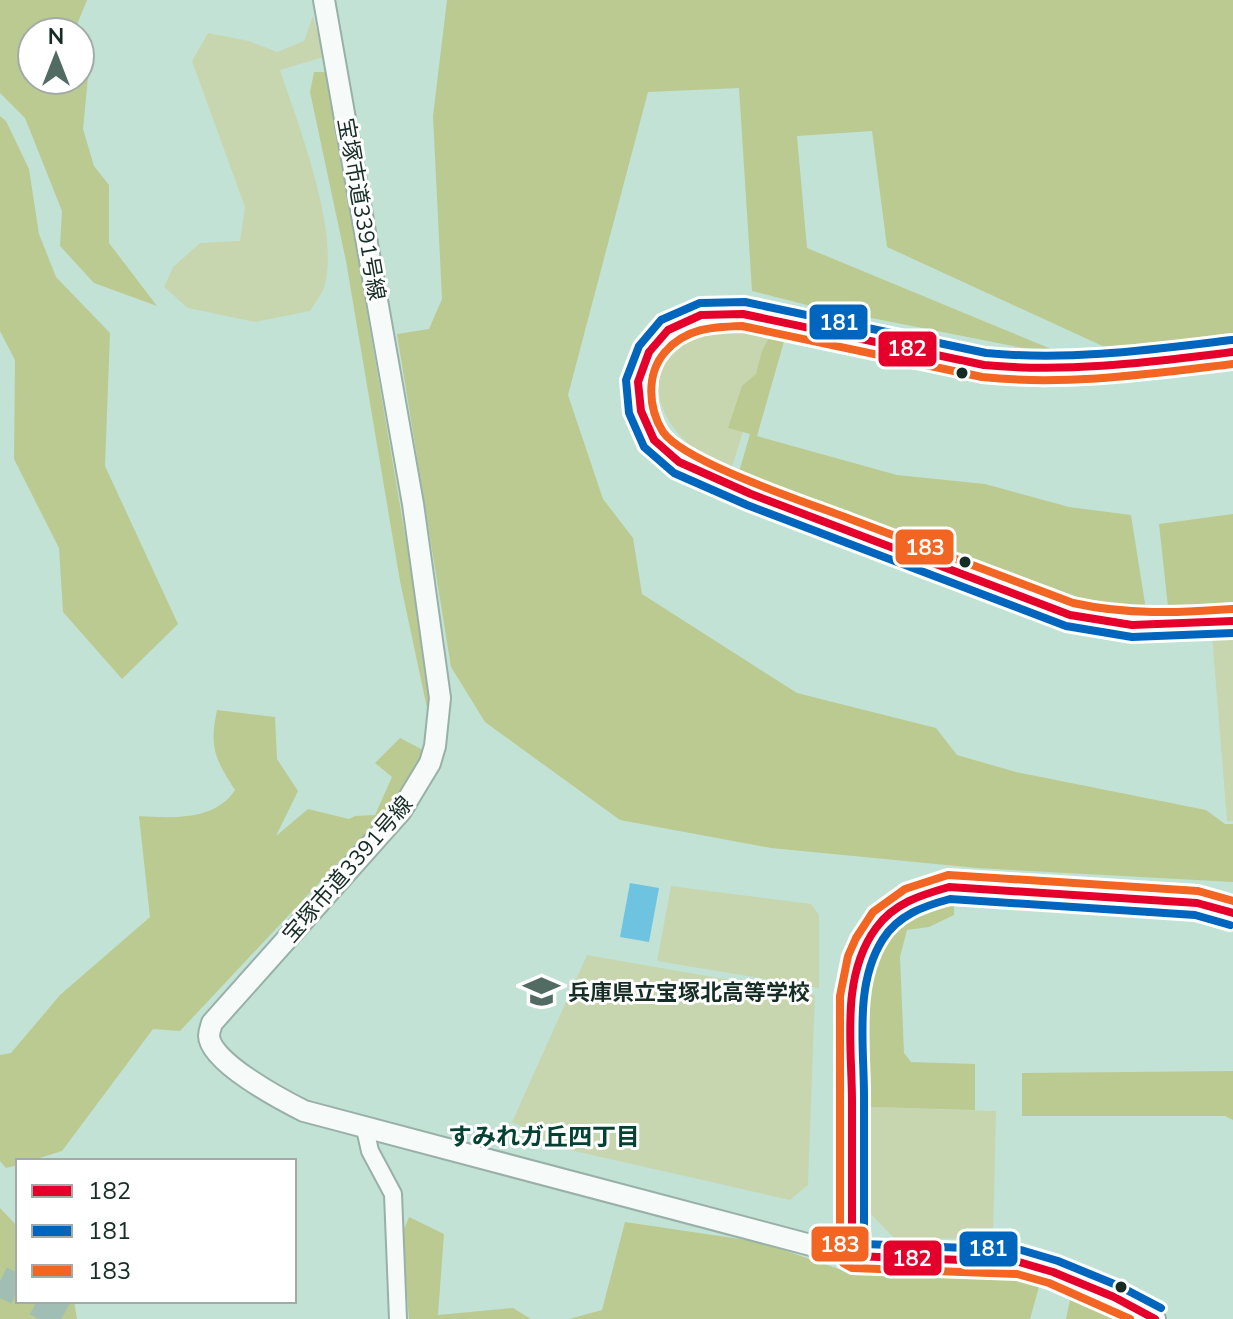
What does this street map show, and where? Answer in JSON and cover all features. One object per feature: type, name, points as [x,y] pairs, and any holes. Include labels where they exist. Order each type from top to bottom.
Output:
[{"type":"street","name":"宝塚市道3391号線","points":[[324,0],[413,504],[440,698],[437,730],[430,763],[401,811],[212,1023],[209,1036],[221,1056],[276,1097],[304,1111],[365,1129],[852,1256],[1019,1262],[1114,1297],[1155,1319]]},
{"type":"street","points":[[1233,352],[1059,370],[1016,369],[743,314],[701,315],[668,330],[649,352],[638,382],[641,411],[654,440],[679,462],[751,494],[1070,615],[1110,625],[1148,627],[1233,621]]},
{"type":"street","points":[[852,1256],[852,1028],[855,988],[865,946],[885,918],[913,897],[949,887],[1197,903],[1233,913]]},
{"type":"street","points":[[365,1129],[370,1151],[393,1194],[398,1319]]},
{"type":"green space","points":[[0,0],[87,0],[80,16],[16,16],[16,96],[86,96],[83,129],[94,166],[109,185],[109,243],[157,306],[94,283],[60,246],[62,211],[25,118],[0,93]]},
{"type":"green space","points":[[447,0],[1233,0],[1233,335],[1120,354],[887,247],[872,131],[797,136],[807,248],[1073,358],[811,306],[752,291],[739,88],[648,92],[568,395],[603,499],[633,538],[642,594],[797,693],[936,728],[957,755],[1016,772],[1206,810],[1225,824],[1233,824],[1233,882],[977,868],[771,848],[620,820],[485,722],[451,667],[397,334],[429,329],[442,299],[433,116]]},
{"type":"green space","points":[[313,16],[324,57],[280,70],[322,206],[328,261],[323,291],[310,311],[255,322],[188,308],[164,287],[173,267],[200,243],[240,241],[245,207],[192,61],[208,33],[249,41],[277,52],[304,41]]},
{"type":"green space","points":[[314,72],[326,72],[431,687],[430,722],[400,581],[346,261],[310,92]]},
{"type":"green space","points":[[0,116],[6,121],[29,169],[39,234],[56,277],[110,333],[105,466],[178,624],[122,679],[63,612],[59,548],[14,459],[15,360],[0,331]]},
{"type":"green space","points":[[737,327],[774,333],[732,467],[710,458],[685,441],[665,414],[658,383],[661,367],[669,353],[682,341],[702,333]]},
{"type":"green space","points":[[774,328],[784,330],[785,338],[757,436],[897,475],[985,484],[1069,507],[1131,515],[1146,610],[1105,607],[739,472],[750,434],[728,428],[742,386],[756,374],[762,351]]},
{"type":"green space","points":[[1233,514],[1233,603],[1168,607],[1159,524]]},
{"type":"green space","points":[[1233,635],[1233,821],[1227,821],[1212,636]]},
{"type":"green space","points":[[217,710],[275,717],[277,759],[298,791],[276,836],[308,809],[349,819],[375,815],[392,777],[375,763],[400,738],[425,751],[397,800],[180,1031],[153,1029],[62,1151],[36,1159],[16,1159],[16,1166],[6,1168],[0,1161],[0,1055],[11,1053],[60,995],[150,917],[139,816],[179,817],[205,812],[226,800],[235,790],[216,752],[214,734]]},
{"type":"green space","points":[[671,886],[811,904],[819,915],[819,988],[657,961]]},
{"type":"green space","points":[[954,895],[954,915],[929,927],[907,930],[900,957],[904,1053],[911,1062],[975,1064],[975,1110],[871,1107],[868,998],[874,953],[898,922],[918,907]]},
{"type":"green space","points":[[587,955],[815,995],[808,1185],[790,1200],[548,1145],[512,1122]]},
{"type":"green space","points":[[1233,1071],[1233,1120],[1225,1116],[1022,1116],[1022,1073]]},
{"type":"green space","points":[[871,1107],[996,1111],[993,1238],[895,1239],[868,1211]]},
{"type":"green space","points":[[0,1208],[16,1225],[16,1303],[74,1303],[77,1319],[0,1319]]},
{"type":"green space","points":[[409,1217],[444,1234],[438,1315],[513,1308],[531,1319],[409,1319],[402,1234]]},
{"type":"green space","points":[[625,1222],[760,1242],[848,1272],[1001,1271],[1040,1283],[1030,1319],[569,1319],[602,1310]]},
{"type":"green space","points":[[1072,1290],[1129,1319],[1066,1319]]},
{"type":"water","points":[[630,883],[659,888],[649,942],[620,937]]},
{"type":"tunnel","points":[[0,1281],[16,1289]]},
{"type":"tunnel","points":[[41,1303],[70,1319]]},
{"type":"transit line","name":"181","points":[[1232,340],[1078,355],[986,353],[745,302],[700,303],[661,320],[639,346],[626,380],[629,413],[644,447],[674,473],[747,505],[1066,626],[1132,637],[1233,633]]},
{"type":"transit line","name":"182","points":[[1233,352],[1078,367],[984,365],[743,314],[701,315],[668,330],[649,352],[638,382],[641,411],[654,440],[679,462],[751,494],[1070,615],[1132,625],[1233,621]]},
{"type":"transit line","name":"183","points":[[1232,609],[1152,612],[1113,610],[1073,603],[779,493],[696,457],[676,444],[658,423],[651,391],[659,361],[673,344],[690,333],[731,326],[982,377],[1045,380],[1108,378],[1233,364]]},
{"type":"transit line","name":"183","points":[[1130,1319],[1049,1283],[1017,1274],[852,1268],[843,1263],[840,1256],[840,996],[848,956],[873,912],[905,889],[948,875],[1198,891],[1233,901]]},
{"type":"transit line","name":"182","points":[[1155,1319],[1114,1297],[1019,1262],[852,1256],[850,1012],[857,968],[865,947],[883,919],[909,901],[949,887],[1197,903],[1233,913]]},
{"type":"transit line","name":"181","points":[[1161,1308],[1119,1286],[1058,1261],[1021,1250],[864,1244],[864,995],[874,957],[889,931],[912,913],[950,899],[1195,915],[1230,925]]},
{"type":"place","name":"兵庫県立宝塚北高等学校","points":[[542,992]]},
{"type":"district","name":"すみれガ丘四丁目","points":[[544,1137]]}]
